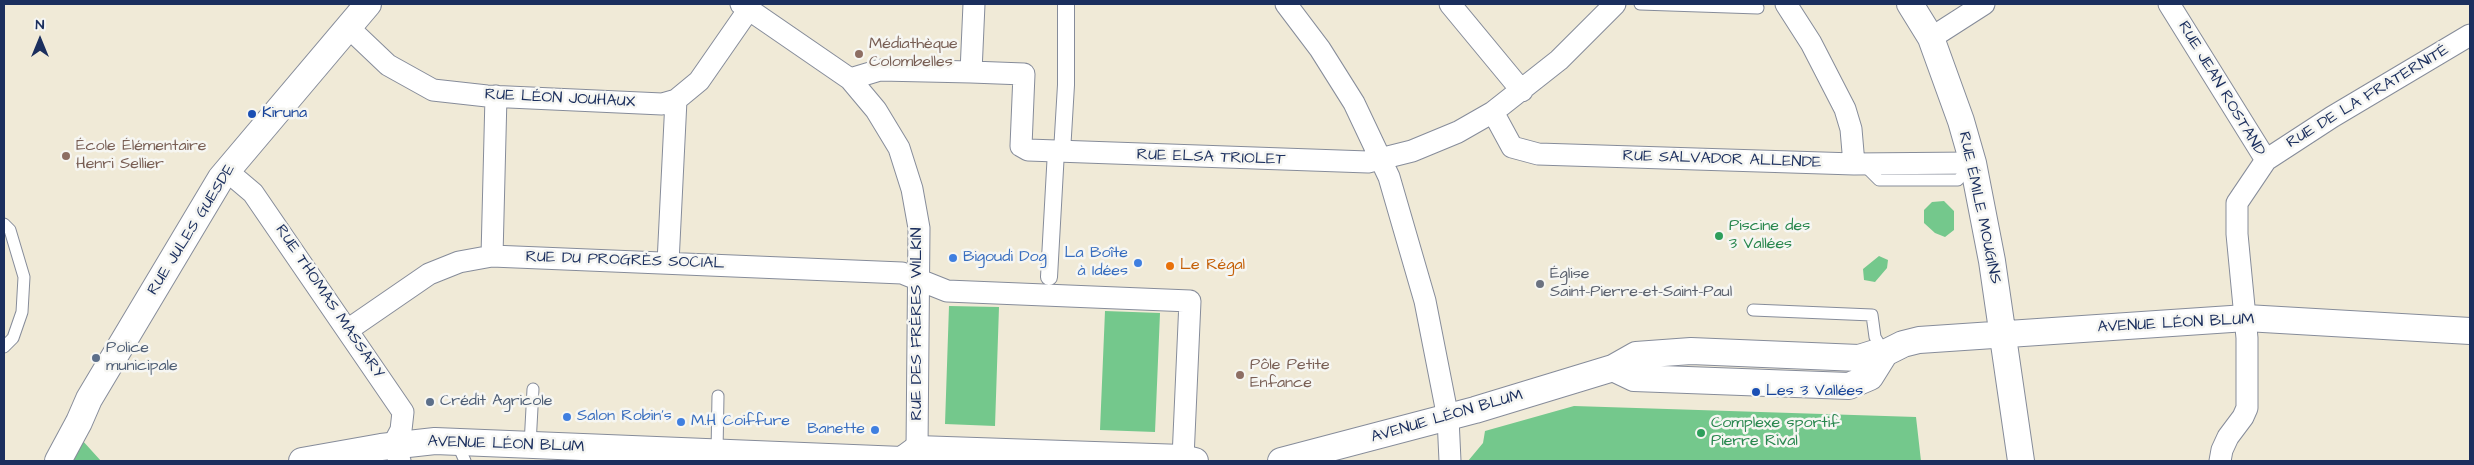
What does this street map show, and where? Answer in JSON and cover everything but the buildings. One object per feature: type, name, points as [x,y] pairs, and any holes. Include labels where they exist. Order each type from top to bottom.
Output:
[{"type":"street","name":"RUE JULES GUESDE","points":[[58,461],[89,399],[227,171],[368,4]]},
{"type":"street","points":[[971,72],[974,4]]},
{"type":"street","points":[[1049,277],[1052,151],[1066,85],[1066,4]]},
{"type":"street","points":[[1286,4],[1320,50],[1354,103],[1382,160],[1394,192],[1426,302],[1448,418],[1450,461]]},
{"type":"street","points":[[1450,4],[1522,91]]},
{"type":"street","name":"RUE ELSA TRIOLET","points":[[1052,151],[1351,163],[1382,160],[1412,151],[1458,132],[1493,112],[1559,60],[1615,4]]},
{"type":"street","points":[[1786,4],[1811,44],[1845,109],[1859,164]]},
{"type":"street","name":"RUE ÉMILE MOUGINS","points":[[1910,4],[1931,38],[1961,120],[1973,163],[2003,334],[2021,461]]},
{"type":"street","points":[[1931,38],[1984,4]]},
{"type":"street","name":"RUE JEAN ROSTAND","points":[[2169,4],[2266,160],[2237,203],[2237,234],[2246,318],[2247,408],[2244,417],[2228,437],[2222,450],[2220,461]]},
{"type":"street","points":[[668,263],[676,100],[699,81],[745,6]]},
{"type":"street","name":"RUE DES FRÈRES WILKIN","points":[[745,6],[850,79],[876,110],[899,148],[916,206],[920,279],[917,449]]},
{"type":"street","name":"RUE LÉON JOUHAUX","points":[[348,27],[388,65],[433,90],[496,96],[662,104],[676,100]]},
{"type":"street","name":"RUE DE LA FRATERNITÉ","points":[[2266,160],[2332,117],[2470,35]]},
{"type":"street","points":[[850,79],[880,70],[1024,74],[1021,146],[1028,150],[1052,151]]},
{"type":"street","points":[[492,256],[496,96]]},
{"type":"street","name":"RUE SALVADOR ALLENDE","points":[[1493,112],[1512,147],[1538,154],[1859,164],[1973,163]]},
{"type":"street","name":"RUE THOMAS MASSARY","points":[[227,171],[254,193],[403,412],[397,453]]},
{"type":"street","name":"RUE DU PROGRÈS SOCIAL","points":[[348,330],[428,274],[459,262],[492,256],[902,272],[947,291],[1190,300],[1189,460]]},
{"type":"street","name":"AVENUE LÉON BLUM","points":[[1281,461],[1448,418],[1613,368],[1634,378],[1849,386],[1870,377],[1885,353],[1903,344],[1919,340],[2246,318],[2470,331]]},
{"type":"street","name":"RUE JULES GUESDE","points":[[42,461],[71,420],[89,399]]},
{"type":"street","name":"AVENUE LÉON BLUM","points":[[302,461],[397,453],[435,440],[460,451],[530,445],[717,452],[807,459],[902,460],[917,449]]},
{"type":"street","points":[[917,449],[1043,457],[1189,460]]},
{"type":"lane","points":[[1640,4],[1758,8]]},
{"type":"lane","points":[[4,224],[10,230],[24,277],[22,312],[13,338],[4,347]]},
{"type":"lane","points":[[1753,310],[1872,315],[1876,337],[1885,353]]},
{"type":"lane","points":[[530,445],[533,389]]},
{"type":"lane","points":[[717,452],[718,396]]},
{"type":"green space","points":[[1944,201],[1954,211],[1954,230],[1945,237],[1935,233],[1924,223],[1924,210],[1932,202]]},
{"type":"green space","points":[[1879,256],[1888,260],[1887,268],[1875,282],[1864,280],[1863,269]]},
{"type":"green space","points":[[949,306],[999,307],[995,426],[945,424]]},
{"type":"green space","points":[[1105,311],[1160,313],[1155,432],[1100,430]]},
{"type":"green space","name":"Complexe sportif Pierre Rival","points":[[1574,406],[1916,417],[1921,461],[1468,461],[1483,443],[1485,431]]},
{"type":"green space","points":[[82,440],[101,461],[69,461]]},
{"type":"place","name":"Médiathèque Colombelles","points":[[859,54]]},
{"type":"place","name":"Kiruna","points":[[252,114]]},
{"type":"place","name":"École Élémentaire Henri Sellier","points":[[66,156]]},
{"type":"place","name":"Piscine des 3 Vallées","points":[[1719,236]]},
{"type":"place","name":"Bigoudi Dog","points":[[953,258]]},
{"type":"place","name":"La Boîte à Idées","points":[[1138,263]]},
{"type":"place","name":"Le Régal","points":[[1170,266]]},
{"type":"place","name":"Église Saint-Pierre-et-Saint-Paul","points":[[1540,284]]},
{"type":"place","name":"Police municipale","points":[[96,358]]},
{"type":"place","name":"Pôle Petite Enfance","points":[[1240,375]]},
{"type":"place","name":"Les 3 Vallées","points":[[1756,392]]},
{"type":"place","name":"Crédit Agricole","points":[[430,402]]},
{"type":"place","name":"Salon Robin's","points":[[567,417]]},
{"type":"place","name":"M.H Coiffure","points":[[681,422]]},
{"type":"place","name":"Banette","points":[[875,430]]},
{"type":"place","name":"Complexe sportif Pierre Rival","points":[[1701,433]]}]
